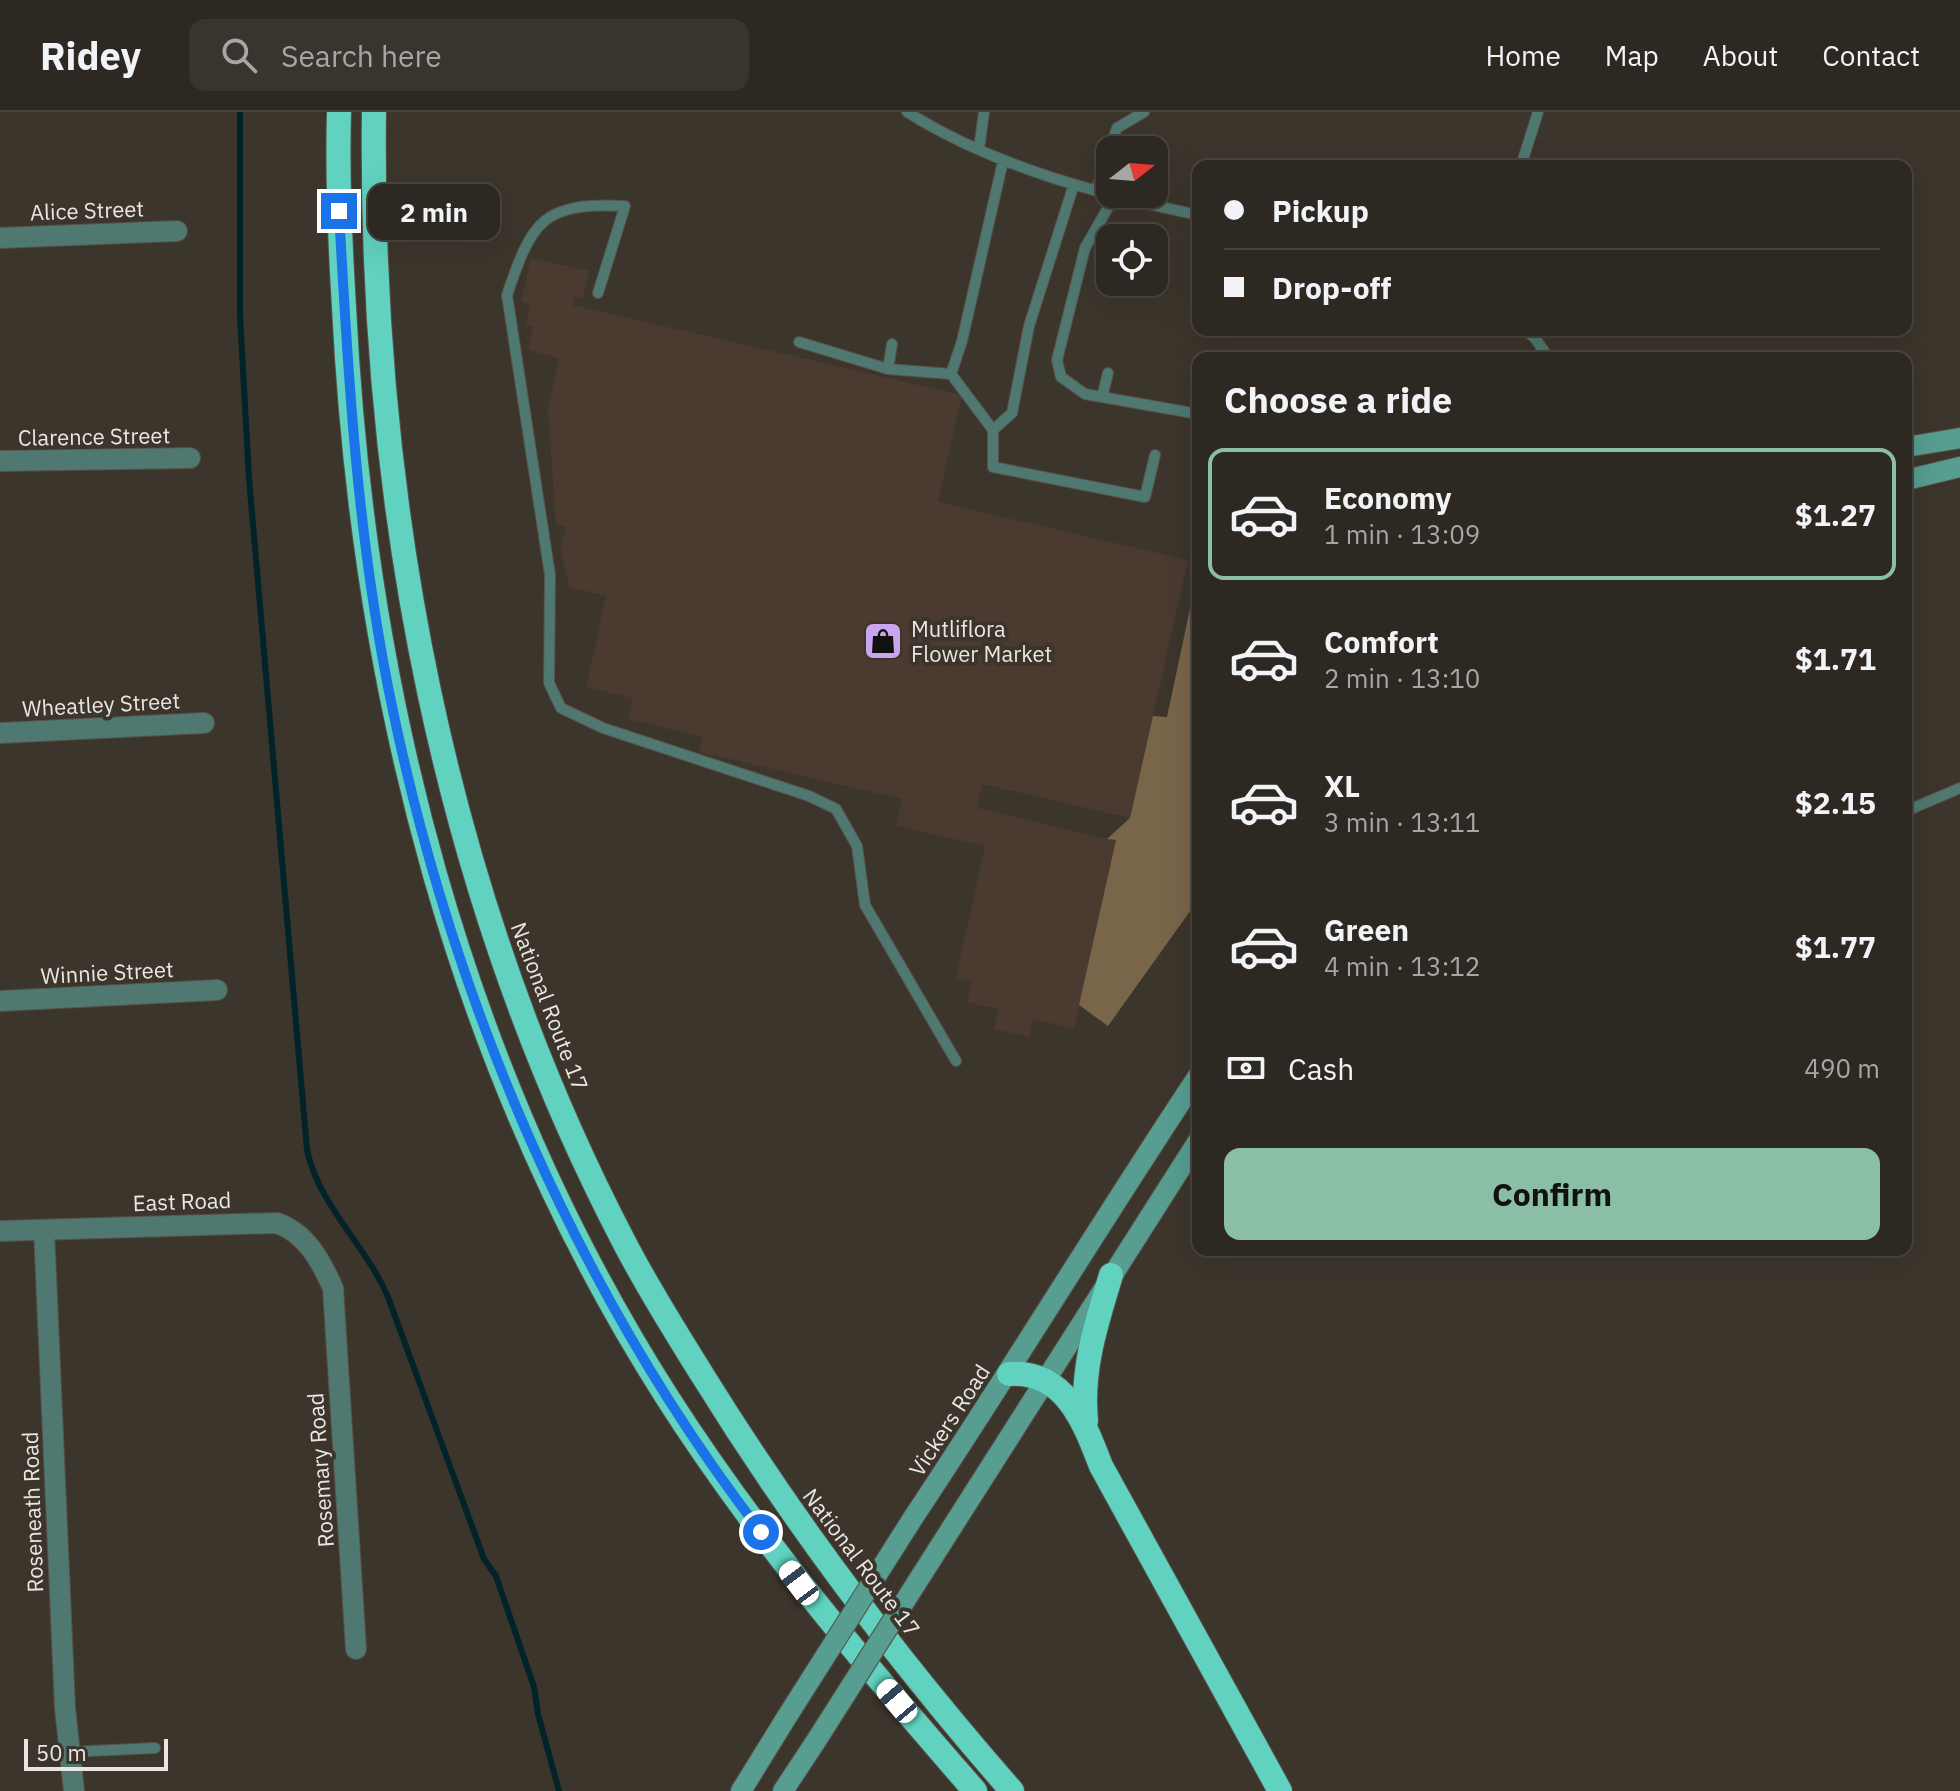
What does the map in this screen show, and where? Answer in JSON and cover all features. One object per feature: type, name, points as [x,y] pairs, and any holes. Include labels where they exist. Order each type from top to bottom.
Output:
[{"type":"highway","points":[[339,112],[337,181],[351,422],[375,609],[393,710],[413,796],[441,899],[477,1008],[513,1101],[566,1219],[666,1396],[741,1507],[818,1608],[975,1791]]},
{"type":"highway","name":"National Route 17","points":[[374,112],[373,233],[380,356],[396,505],[418,639],[468,848],[495,938],[530,1033],[621,1237],[650,1292],[749,1450],[826,1562],[1012,1791]]},
{"type":"highway","points":[[1087,1430],[1084,1385],[1087,1361],[1111,1275]]},
{"type":"highway","points":[[1009,1374],[1030,1375],[1064,1392],[1087,1430],[1101,1466],[1280,1791]]},
{"type":"main road","points":[[1912,446],[1960,438]]},
{"type":"main road","points":[[1912,479],[1960,467]]},
{"type":"main road","name":"Vickers Road","points":[[741,1791],[1192,1085]]},
{"type":"main road","points":[[783,1791],[1192,1150]]},
{"type":"street","name":"Alice Street","points":[[0,238],[177,231]]},
{"type":"street","name":"Clarence Street","points":[[0,461],[190,458]]},
{"type":"street","name":"Wheatley Street","points":[[0,733],[204,723]]},
{"type":"street","name":"Winnie Street","points":[[0,1001],[217,990]]},
{"type":"street","name":"East Road","points":[[0,1231],[277,1223],[296,1232],[304,1241],[333,1288]]},
{"type":"street","name":"Roseneath Road","points":[[44,1230],[65,1708],[74,1791]]},
{"type":"street","name":"Rosemary Road","points":[[333,1288],[356,1649]]},
{"type":"lane","points":[[907,112],[1003,161],[1096,191]]},
{"type":"lane","points":[[979,149],[984,112]]},
{"type":"lane","points":[[1114,136],[1117,128],[1144,112]]},
{"type":"lane","points":[[1523,160],[1538,112]]},
{"type":"lane","points":[[951,374],[962,341],[1003,161]]},
{"type":"lane","points":[[993,430],[1012,413],[1029,326],[1074,184]]},
{"type":"lane","points":[[598,293],[625,206],[595,205],[564,209],[542,220],[522,250],[507,295],[550,575],[549,683],[561,708],[603,728],[809,796],[836,809],[857,846],[865,905],[956,1061]]},
{"type":"lane","points":[[1108,208],[1085,248],[1057,360],[1061,377],[1085,394],[1192,413]]},
{"type":"lane","points":[[1165,208],[1192,214]]},
{"type":"lane","points":[[1533,336],[1545,352]]},
{"type":"lane","points":[[799,342],[888,369],[951,374],[993,430],[993,467],[1145,497],[1155,455]]},
{"type":"lane","points":[[888,369],[892,344]]},
{"type":"lane","points":[[1102,397],[1108,373]]},
{"type":"lane","points":[[1912,808],[1960,788]]},
{"type":"lane","points":[[70,1752],[155,1748]]},
{"type":"shaded area","name":"Mutliflora Flower Market","points":[[531,258],[589,271],[583,298],[574,296],[572,305],[962,395],[938,502],[1188,560],[1130,818],[982,784],[977,808],[1116,841],[1074,1029],[1033,1019],[1029,1037],[994,1029],[998,1009],[967,1002],[972,982],[956,978],[985,846],[896,826],[902,799],[699,752],[702,737],[628,719],[633,698],[586,687],[606,596],[569,587],[561,547],[566,527],[556,525],[548,409],[559,358],[528,350],[533,327],[526,325],[530,304],[521,302]]},
{"type":"building","points":[[1192,604],[1192,908],[1108,1026],[1079,1005],[1116,840],[1107,839],[1130,818],[1153,716],[1167,717]]},
{"type":"waterway","points":[[240,112],[240,315],[249,478],[307,1150],[322,1189],[388,1297],[484,1559],[496,1576],[534,1687],[538,1714],[559,1791]]},
{"type":"place","name":"Mutliflora Flower Market","points":[[883,641]]},
{"type":"route","points":[[339,211],[351,422],[375,609],[393,710],[441,899],[504,1078],[566,1219],[666,1396],[761,1532]]}]
